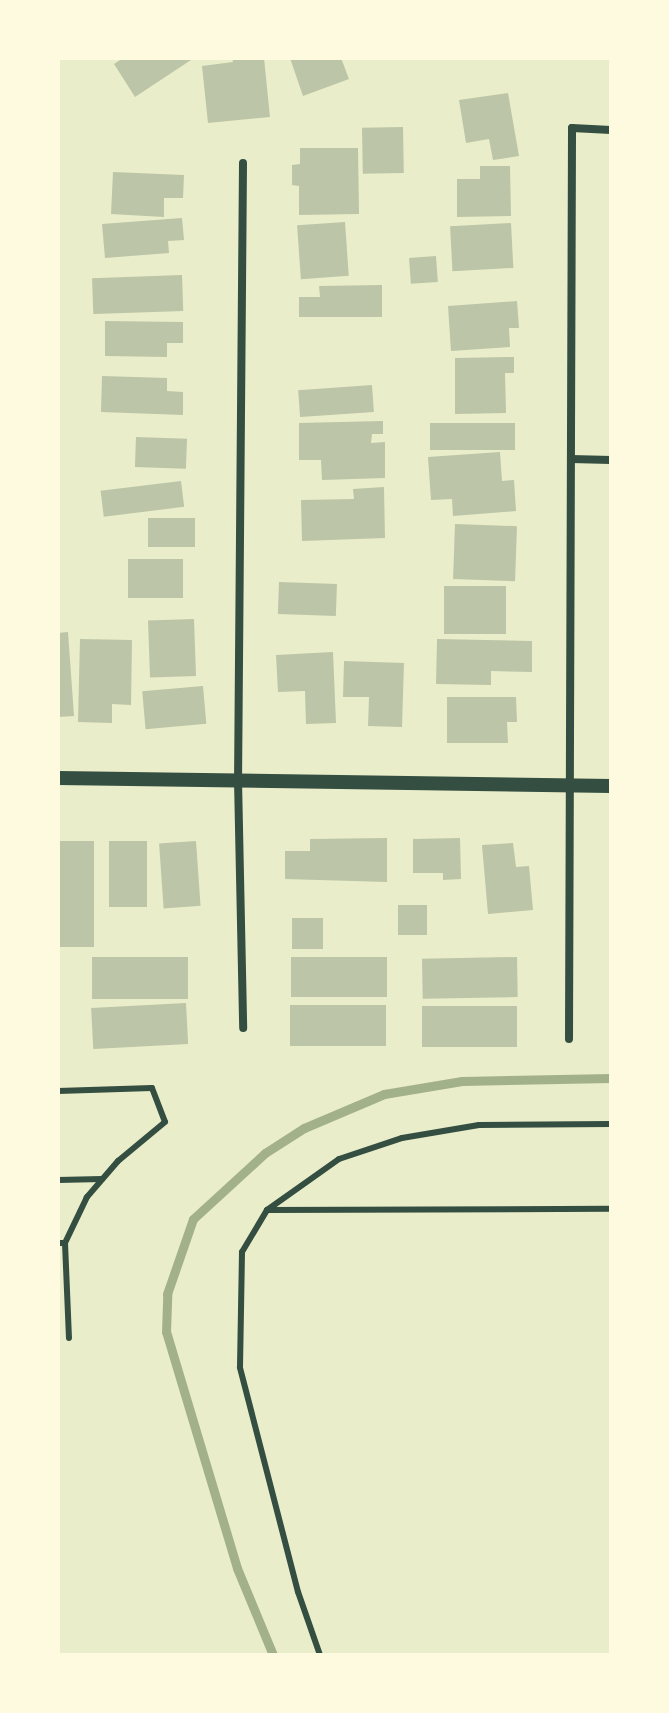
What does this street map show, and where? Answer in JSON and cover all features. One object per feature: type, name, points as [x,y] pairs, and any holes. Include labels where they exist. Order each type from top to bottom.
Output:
[{"type":"street","points":[[569,1039],[572,128],[611,130]]},
{"type":"street","points":[[243,163],[238,780],[243,1028]]},
{"type":"street","points":[[571,459],[611,460]]},
{"type":"street","points":[[58,778],[611,786]]},
{"type":"lane","points":[[58,1091],[152,1088],[165,1122],[87,1197],[62,1243],[69,1338]]},
{"type":"lane","points":[[320,1655],[298,1592],[240,1367],[242,1252],[267,1210],[339,1159],[402,1138],[479,1125],[611,1124]]},
{"type":"lane","points":[[58,1180],[103,1179]]},
{"type":"lane","points":[[267,1210],[611,1209]]},
{"type":"building","points":[[123,58],[194,58],[135,97],[114,64]]},
{"type":"building","points":[[232,58],[264,58],[270,117],[208,123],[202,66],[233,62]]},
{"type":"building","points":[[290,58],[341,58],[349,79],[303,96]]},
{"type":"building","points":[[508,93],[519,156],[493,160],[489,139],[466,143],[459,100]]},
{"type":"building","points":[[403,127],[404,173],[363,174],[362,128]]},
{"type":"building","points":[[300,148],[358,148],[359,214],[299,215],[299,186],[292,185],[292,165],[300,164]]},
{"type":"building","points":[[480,166],[510,166],[511,216],[457,217],[457,179],[480,179]]},
{"type":"building","points":[[113,172],[184,175],[183,198],[164,198],[164,217],[111,214]]},
{"type":"building","points":[[182,218],[184,240],[168,241],[169,253],[105,258],[102,224]]},
{"type":"building","points":[[345,222],[349,276],[301,279],[297,225]]},
{"type":"building","points":[[511,223],[513,268],[452,271],[450,226]]},
{"type":"building","points":[[436,256],[438,282],[411,284],[409,258]]},
{"type":"building","points":[[182,275],[183,311],[93,314],[92,278]]},
{"type":"building","points":[[382,285],[382,317],[299,317],[299,297],[320,297],[319,286]]},
{"type":"building","points":[[517,301],[519,328],[509,328],[510,347],[451,351],[448,306]]},
{"type":"building","points":[[105,321],[183,322],[183,343],[167,343],[167,357],[105,356]]},
{"type":"building","points":[[514,357],[514,373],[505,373],[506,413],[455,414],[455,358]]},
{"type":"building","points":[[102,376],[167,378],[167,391],[183,392],[183,415],[101,412]]},
{"type":"building","points":[[372,385],[374,412],[300,417],[298,390]]},
{"type":"building","points":[[383,421],[383,434],[372,434],[371,443],[385,442],[385,478],[322,480],[321,460],[299,460],[299,423]]},
{"type":"building","points":[[430,423],[515,423],[515,450],[430,450]]},
{"type":"building","points":[[136,437],[187,439],[186,469],[135,467]]},
{"type":"building","points":[[500,452],[502,481],[514,480],[516,511],[453,516],[452,499],[431,500],[428,457]]},
{"type":"building","points":[[181,481],[184,507],[104,517],[101,491]]},
{"type":"building","points":[[384,487],[385,538],[302,541],[301,500],[354,499],[353,489]]},
{"type":"building","points":[[148,518],[195,518],[195,547],[148,547]]},
{"type":"building","points":[[455,524],[517,526],[515,581],[453,579]]},
{"type":"building","points":[[128,559],[183,559],[183,598],[128,598]]},
{"type":"building","points":[[279,582],[337,584],[336,616],[278,614]]},
{"type":"building","points":[[444,586],[506,586],[506,634],[444,634]]},
{"type":"building","points":[[194,619],[196,676],[150,678],[148,621]]},
{"type":"building","points":[[68,632],[74,716],[58,717],[58,633]]},
{"type":"building","points":[[80,639],[132,640],[131,705],[112,704],[112,723],[78,722]]},
{"type":"building","points":[[437,639],[532,641],[532,672],[491,671],[491,685],[436,684]]},
{"type":"building","points":[[333,652],[336,723],[306,724],[305,691],[278,692],[276,655]]},
{"type":"building","points":[[344,661],[404,663],[402,727],[368,726],[369,697],[343,697]]},
{"type":"building","points":[[203,686],[206,724],[146,729],[142,691]]},
{"type":"building","points":[[447,697],[516,697],[517,722],[507,722],[508,743],[447,743]]},
{"type":"building","points":[[387,838],[387,882],[285,879],[285,851],[310,851],[310,839]]},
{"type":"building","points":[[460,838],[461,879],[443,880],[443,873],[413,873],[413,839]]},
{"type":"building","points":[[58,841],[94,841],[94,947],[58,947]]},
{"type":"building","points":[[109,841],[147,841],[147,907],[109,907]]},
{"type":"building","points":[[196,841],[201,906],[164,908],[159,844]]},
{"type":"building","points":[[513,843],[516,867],[529,866],[533,910],[488,914],[482,845]]},
{"type":"building","points":[[398,905],[427,905],[427,935],[398,935]]},
{"type":"building","points":[[292,918],[323,918],[323,949],[292,949]]},
{"type":"building","points":[[92,957],[188,957],[188,999],[92,999]]},
{"type":"building","points":[[291,957],[387,957],[387,997],[291,997]]},
{"type":"building","points":[[517,957],[518,997],[423,999],[422,959]]},
{"type":"building","points":[[186,1003],[188,1044],[93,1049],[91,1008]]},
{"type":"building","points":[[290,1005],[386,1005],[386,1046],[290,1046]]},
{"type":"building","points":[[422,1006],[517,1006],[517,1047],[422,1047]]},
{"type":"waterway","points":[[273,1655],[237,1568],[166,1332],[167,1294],[193,1219],[265,1153],[304,1128],[384,1094],[462,1081],[611,1078]]}]
